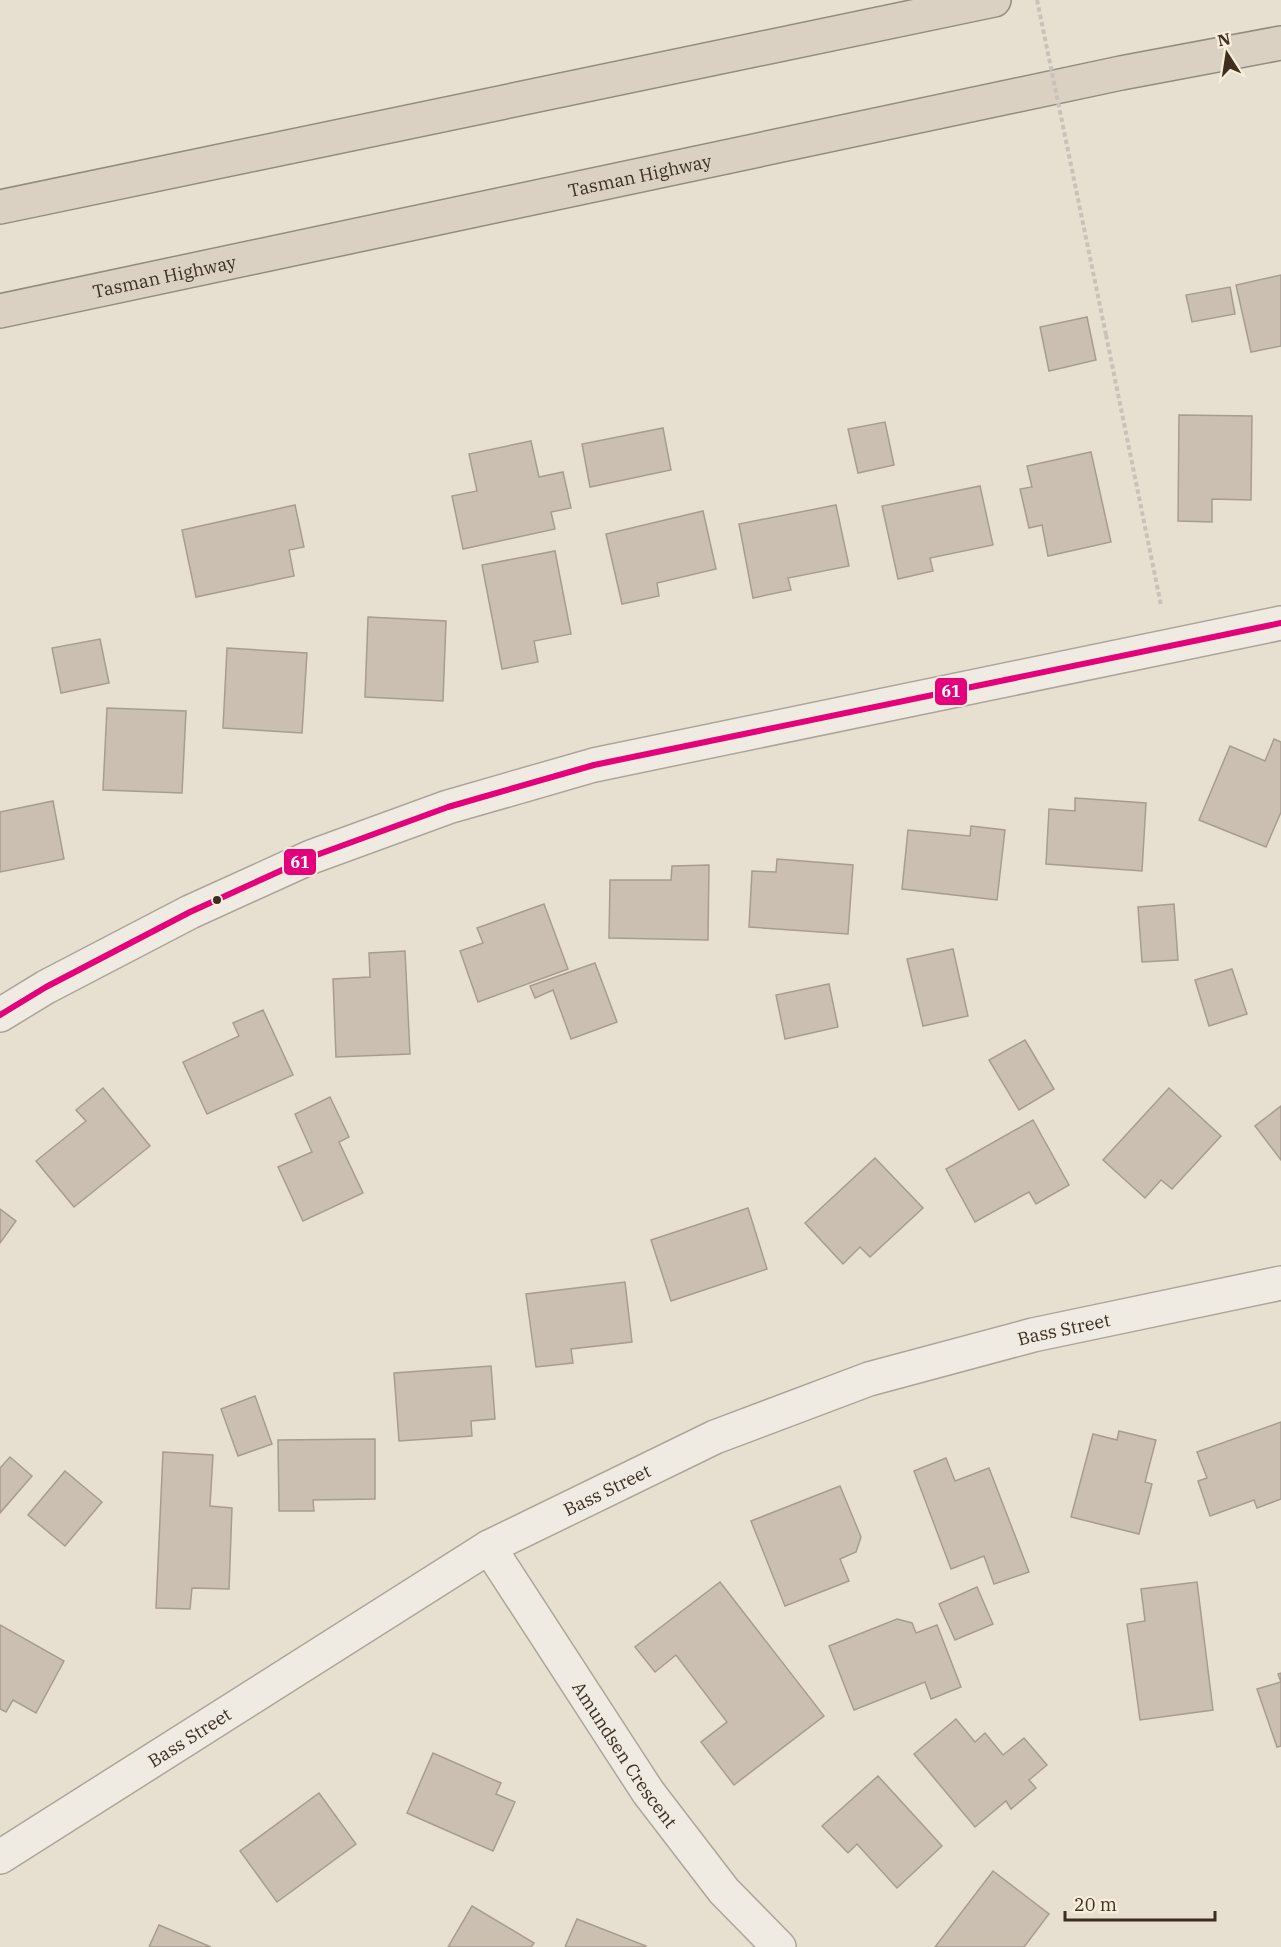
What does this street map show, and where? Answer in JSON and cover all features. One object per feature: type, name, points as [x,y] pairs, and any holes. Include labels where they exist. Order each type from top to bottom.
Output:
[{"type":"highway","points":[[0,207],[994,0]]},
{"type":"highway","name":"Tasman Highway","points":[[0,310],[1121,73],[1281,43]]},
{"type":"street","points":[[0,1015],[46,987],[189,912],[311,857],[448,807],[594,765],[1281,623]]},
{"type":"street","name":"Bass Street","points":[[0,1857],[489,1547],[715,1437],[868,1379],[1033,1335],[1281,1283]]},
{"type":"street","name":"Amundsen Crescent","points":[[489,1547],[648,1792],[724,1891],[779,1947]]},
{"type":"path","points":[[1037,0],[1170,646]]},
{"type":"building","points":[[1281,275],[1281,346],[1251,352],[1236,285]]},
{"type":"building","points":[[1230,287],[1235,314],[1192,322],[1186,295]]},
{"type":"building","points":[[1087,317],[1096,360],[1049,371],[1040,327]]},
{"type":"building","points":[[1179,415],[1252,416],[1251,500],[1212,499],[1212,522],[1178,521]]},
{"type":"building","points":[[885,422],[894,465],[858,473],[848,429]]},
{"type":"building","points":[[663,428],[671,470],[590,487],[582,444]]},
{"type":"building","points":[[531,441],[539,477],[563,472],[571,508],[551,512],[555,529],[463,549],[452,496],[477,491],[469,454]]},
{"type":"building","points":[[1091,452],[1111,542],[1048,556],[1042,525],[1029,528],[1020,489],[1032,487],[1027,466]]},
{"type":"building","points":[[980,486],[993,545],[930,558],[933,571],[898,579],[882,506]]},
{"type":"building","points":[[295,505],[304,547],[289,550],[294,576],[196,597],[182,530]]},
{"type":"building","points":[[836,505],[849,566],[788,578],[791,590],[753,598],[739,524]]},
{"type":"building","points":[[703,511],[716,569],[657,583],[659,596],[622,604],[606,534]]},
{"type":"building","points":[[555,551],[571,634],[534,641],[538,662],[502,669],[482,565]]},
{"type":"building","points":[[368,617],[446,621],[443,701],[365,697]]},
{"type":"building","points":[[100,639],[109,683],[61,693],[52,648]]},
{"type":"building","points":[[227,648],[307,653],[302,733],[223,728]]},
{"type":"building","points":[[107,708],[186,711],[182,793],[103,790]]},
{"type":"building","points":[[1274,739],[1281,742],[1281,812],[1266,847],[1199,820],[1230,746],[1265,761]]},
{"type":"building","points":[[1075,798],[1146,803],[1142,871],[1046,864],[1049,809],[1075,811]]},
{"type":"building","points":[[53,801],[64,859],[0,872],[0,812]]},
{"type":"building","points":[[971,826],[1005,830],[997,900],[902,889],[908,830],[970,836]]},
{"type":"building","points":[[777,859],[853,865],[848,934],[749,927],[752,871],[776,872]]},
{"type":"building","points":[[709,865],[708,940],[609,938],[610,880],[671,880],[672,866]]},
{"type":"building","points":[[544,904],[568,969],[478,1002],[460,951],[483,943],[477,928]]},
{"type":"building","points":[[1174,904],[1178,960],[1142,962],[1138,907]]},
{"type":"building","points":[[953,949],[968,1016],[923,1026],[907,959]]},
{"type":"building","points":[[405,951],[410,1054],[336,1057],[333,979],[370,977],[369,953]]},
{"type":"building","points":[[595,963],[617,1022],[571,1039],[553,990],[535,998],[530,986]]},
{"type":"building","points":[[1232,969],[1247,1014],[1209,1026],[1195,980]]},
{"type":"building","points":[[829,984],[838,1027],[785,1039],[776,995]]},
{"type":"building","points":[[263,1010],[293,1075],[207,1114],[183,1062],[239,1036],[233,1023]]},
{"type":"building","points":[[1025,1040],[1054,1089],[1019,1110],[989,1060]]},
{"type":"building","points":[[103,1088],[150,1146],[74,1207],[36,1161],[86,1121],[76,1110]]},
{"type":"building","points":[[1169,1088],[1221,1136],[1172,1189],[1161,1180],[1145,1198],[1103,1160]]},
{"type":"building","points":[[330,1097],[349,1137],[339,1142],[363,1193],[303,1221],[278,1167],[312,1152],[295,1114]]},
{"type":"building","points":[[1281,1106],[1281,1160],[1255,1126]]},
{"type":"building","points":[[1033,1120],[1069,1185],[1036,1204],[1029,1192],[975,1222],[946,1169]]},
{"type":"building","points":[[875,1158],[923,1208],[870,1257],[860,1247],[843,1264],[805,1223]]},
{"type":"building","points":[[748,1208],[767,1269],[671,1301],[651,1240]]},
{"type":"building","points":[[0,1209],[16,1221],[0,1243]]},
{"type":"building","points":[[625,1282],[632,1342],[571,1349],[573,1363],[536,1367],[526,1294]]},
{"type":"building","points":[[491,1366],[495,1419],[471,1421],[472,1436],[399,1441],[394,1373]]},
{"type":"building","points":[[255,1396],[272,1444],[238,1456],[221,1409]]},
{"type":"building","points":[[1281,1422],[1281,1499],[1257,1508],[1254,1500],[1210,1516],[1198,1481],[1207,1478],[1197,1452]]},
{"type":"building","points":[[1119,1431],[1156,1440],[1145,1482],[1152,1484],[1139,1534],[1071,1517],[1093,1434],[1117,1440]]},
{"type":"building","points":[[375,1439],[375,1499],[313,1500],[314,1511],[279,1511],[278,1440]]},
{"type":"building","points":[[163,1452],[213,1455],[210,1506],[232,1508],[229,1589],[192,1588],[190,1609],[156,1608]]},
{"type":"building","points":[[10,1457],[32,1476],[0,1513],[0,1468]]},
{"type":"building","points":[[946,1458],[955,1481],[989,1468],[1029,1572],[994,1584],[984,1556],[951,1569],[914,1471]]},
{"type":"building","points":[[65,1471],[102,1502],[65,1546],[28,1515]]},
{"type":"building","points":[[840,1486],[861,1537],[856,1552],[840,1559],[849,1581],[785,1606],[751,1521]]},
{"type":"building","points":[[720,1582],[824,1716],[734,1785],[701,1742],[727,1722],[676,1655],[655,1672],[635,1647]]},
{"type":"building","points":[[1197,1582],[1213,1710],[1140,1720],[1127,1624],[1145,1621],[1141,1589]]},
{"type":"building","points":[[977,1587],[993,1624],[955,1640],[939,1604]]},
{"type":"building","points":[[897,1619],[912,1623],[916,1633],[937,1625],[961,1687],[931,1699],[925,1682],[854,1710],[829,1646]]},
{"type":"building","points":[[0,1625],[64,1661],[36,1713],[13,1700],[6,1712],[0,1709]]},
{"type":"building","points":[[1281,1682],[1281,1746],[1277,1747],[1257,1689]]},
{"type":"building","points":[[956,1719],[975,1742],[985,1733],[1003,1755],[1024,1738],[1047,1765],[1029,1780],[1036,1788],[1011,1809],[1006,1801],[975,1827],[914,1754]]},
{"type":"building","points":[[433,1753],[501,1783],[496,1794],[515,1802],[493,1851],[407,1813]]},
{"type":"building","points":[[878,1776],[942,1846],[897,1888],[857,1844],[848,1853],[822,1826]]},
{"type":"building","points":[[319,1793],[356,1844],[277,1902],[240,1851]]},
{"type":"building","points":[[993,1871],[1049,1914],[1024,1947],[935,1947]]},
{"type":"building","points":[[472,1906],[534,1943],[531,1947],[448,1947]]},
{"type":"building","points":[[577,1919],[646,1946],[565,1947]]},
{"type":"building","points":[[159,1925],[211,1947],[149,1947]]},
{"type":"transit line","name":"61","points":[[0,1015],[46,987],[190,912],[311,857],[448,807],[594,765],[1281,623]]}]
